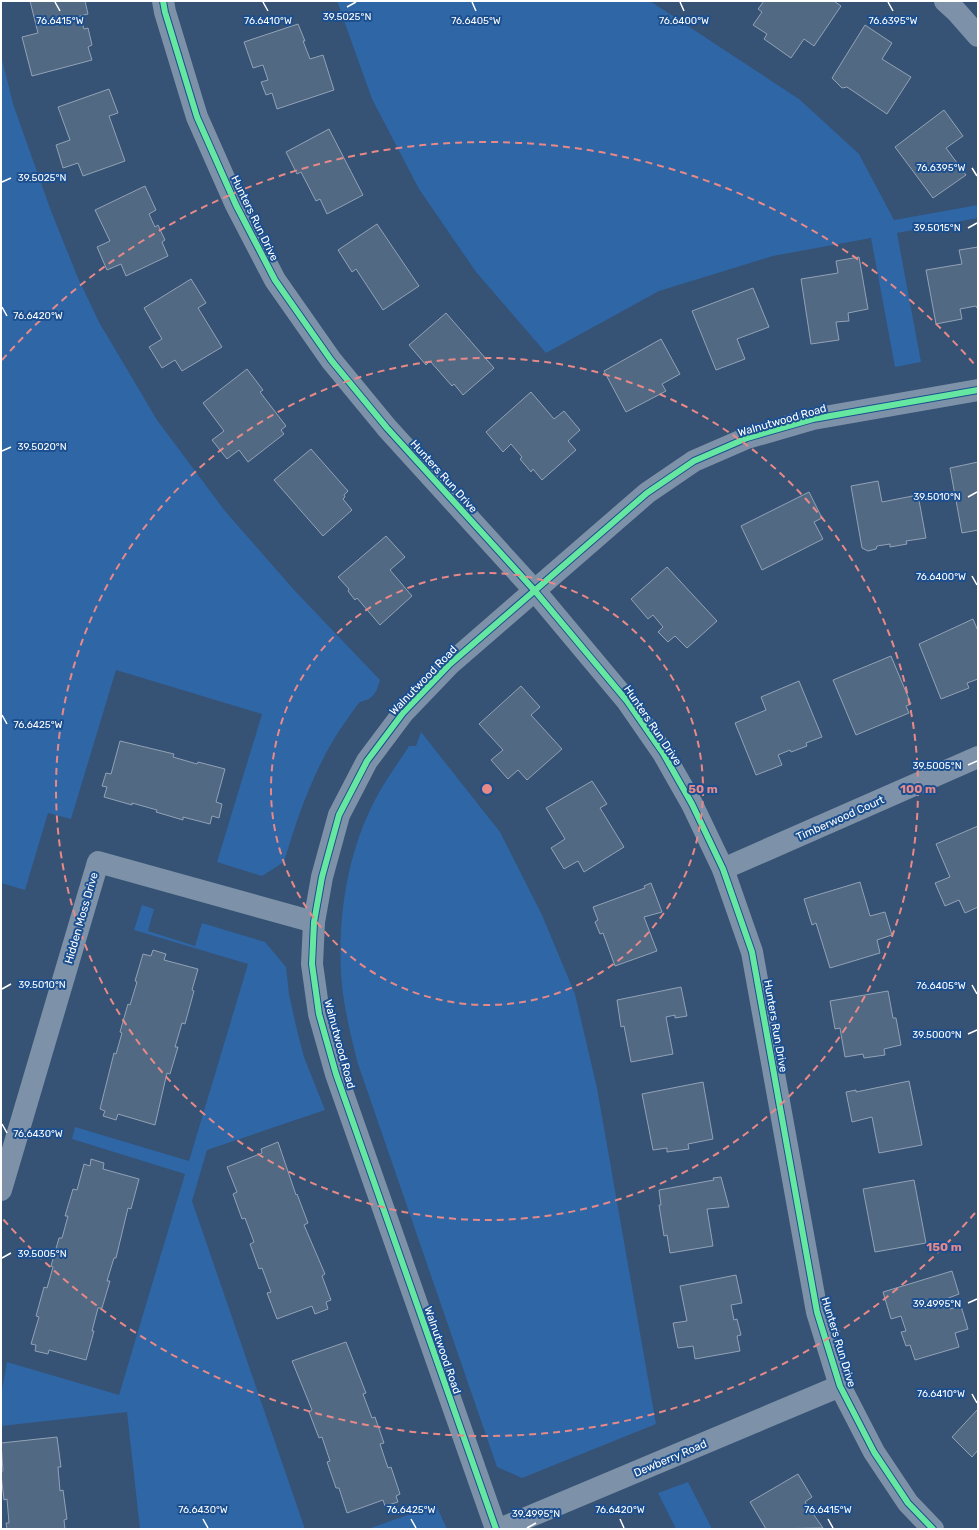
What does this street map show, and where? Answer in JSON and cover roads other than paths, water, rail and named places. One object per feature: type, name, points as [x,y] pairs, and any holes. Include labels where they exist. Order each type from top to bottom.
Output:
[{"type":"street","name":"Hunters Run Drive","points":[[163,1],[197,117],[236,206],[275,280],[331,360],[387,428],[535,592],[627,701],[658,746],[692,804],[723,869],[752,952],[817,1312],[840,1386],[874,1452],[908,1503],[933,1529]]},
{"type":"street","points":[[945,1],[978,36]]},
{"type":"street","name":"Walnutwood Road","points":[[496,1529],[336,1074],[319,1014],[312,964],[314,922],[322,877],[339,815],[367,761],[403,712],[450,664],[535,592],[647,493],[694,461],[747,438],[813,419],[978,390]]},
{"type":"street","name":"Timberwood Court","points":[[723,869],[978,757]]},
{"type":"street","name":"Hidden Moss Drive","points":[[1,1190],[98,862],[314,922]]},
{"type":"street","name":"Dewberry Road","points":[[500,1529],[840,1386]]}]
